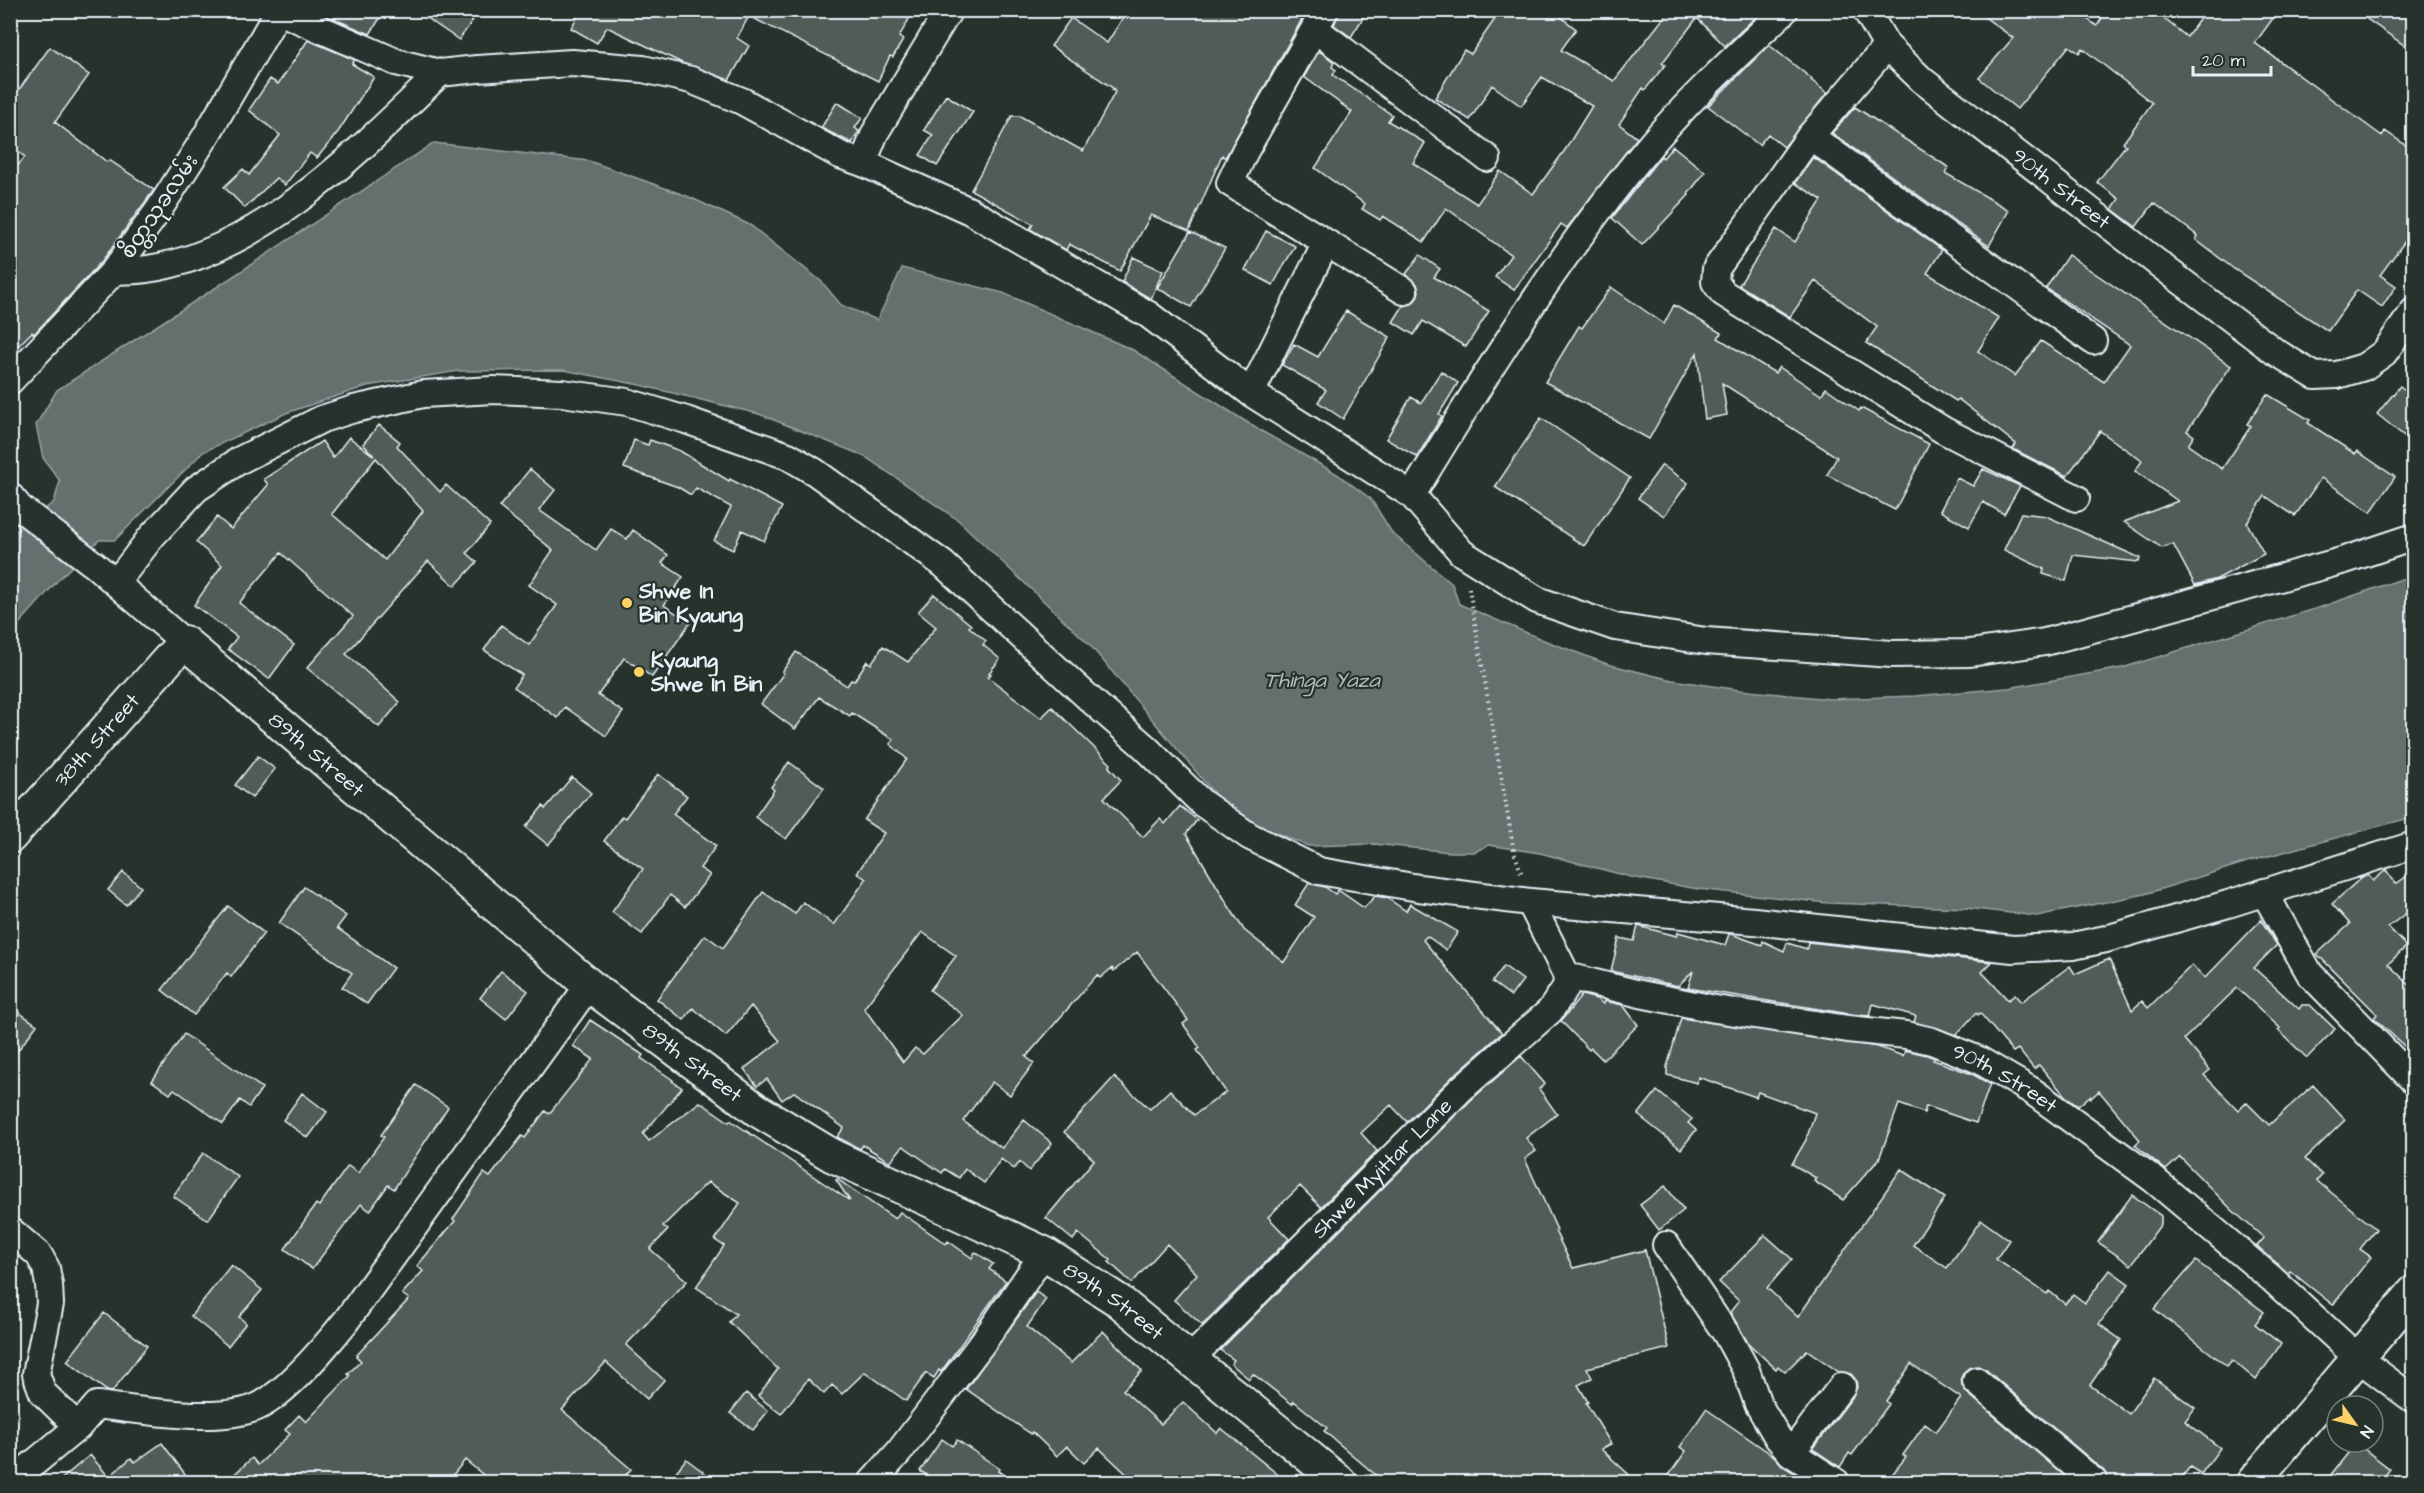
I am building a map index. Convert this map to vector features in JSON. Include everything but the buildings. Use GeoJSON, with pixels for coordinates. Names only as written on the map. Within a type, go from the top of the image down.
{"type":"FeatureCollection","features":[{"type":"Feature","properties":{"kind":"main road","name":"38th Street"},"geometry":{"type":"LineString","coordinates":[[10,837],[184,642]]}},
{"type":"Feature","properties":{"kind":"main road","name":"89th Street"},"geometry":{"type":"LineString","coordinates":[[184,642],[589,985],[757,1110],[795,1135],[884,1182],[1044,1253],[1119,1301],[1340,1482]]}},
{"type":"Feature","properties":{"kind":"main road"},"geometry":{"type":"LineString","coordinates":[[2253,1482],[2414,1292]]}},
{"type":"Feature","properties":{"kind":"street"},"geometry":{"type":"LineString","coordinates":[[863,164],[875,133],[949,10]]}},
{"type":"Feature","properties":{"kind":"street"},"geometry":{"type":"LineString","coordinates":[[1412,495],[1480,382],[1532,304],[1611,197],[1661,134],[1709,83],[1785,10]]}},
{"type":"Feature","properties":{"kind":"street","name":"90th Street"},"geometry":{"type":"LineString","coordinates":[[1866,10],[1887,46],[1931,87],[2111,228],[2274,351],[2315,376],[2337,375],[2364,367],[2384,353],[2414,311]]}},
{"type":"Feature","properties":{"kind":"street"},"geometry":{"type":"LineString","coordinates":[[279,11],[396,62],[440,73],[572,63],[644,69],[691,80],[742,101],[840,155],[970,211],[1149,315],[1251,393],[1412,495],[1462,553],[1537,600],[1615,627],[1706,641],[1892,654],[1970,653],[2045,642],[2345,560],[2414,537]]}},
{"type":"Feature","properties":{"kind":"street","name":"စိတ္တသုခလမ်း"},"geometry":{"type":"LineString","coordinates":[[10,381],[114,271],[158,211],[206,136],[279,11]]}},
{"type":"Feature","properties":{"kind":"street"},"geometry":{"type":"LineString","coordinates":[[1404,291],[1230,183],[1245,151],[1320,20],[1487,158]]}},
{"type":"Feature","properties":{"kind":"street"},"geometry":{"type":"LineString","coordinates":[[1887,46],[1810,136],[1716,269],[1715,282],[1723,293],[1943,430],[2076,498]]}},
{"type":"Feature","properties":{"kind":"street"},"geometry":{"type":"LineString","coordinates":[[114,271],[146,269],[181,261],[210,251],[249,231],[290,206],[333,173],[440,73]]}},
{"type":"Feature","properties":{"kind":"street"},"geometry":{"type":"LineString","coordinates":[[1810,136],[2093,341]]}},
{"type":"Feature","properties":{"kind":"street"},"geometry":{"type":"LineString","coordinates":[[1251,393],[1326,243]]}},
{"type":"Feature","properties":{"kind":"street"},"geometry":{"type":"LineString","coordinates":[[116,583],[152,536],[196,489],[240,460],[322,419],[354,409],[423,394],[493,390],[562,393],[627,402],[788,456],[943,564],[1145,747],[1202,802],[1249,836],[1319,871],[1530,902],[1754,921],[2013,949],[2073,946],[2106,939],[2414,845]]}},
{"type":"Feature","properties":{"kind":"street","name":"89th Street"},"geometry":{"type":"LineString","coordinates":[[15,502],[96,566],[184,642]]}},
{"type":"Feature","properties":{"kind":"street"},"geometry":{"type":"LineString","coordinates":[[2264,892],[2310,974],[2414,1081]]}},
{"type":"Feature","properties":{"kind":"street"},"geometry":{"type":"LineString","coordinates":[[1530,902],[1567,976]]}},
{"type":"Feature","properties":{"kind":"street","name":"90th Street"},"geometry":{"type":"LineString","coordinates":[[1567,976],[1715,1009],[1848,1029],[1906,1035],[1932,1041],[1979,1060],[2032,1091],[2153,1179],[2271,1278],[2358,1358],[2414,1400]]}},
{"type":"Feature","properties":{"kind":"street","name":"Shwe Myittar Lane"},"geometry":{"type":"LineString","coordinates":[[1189,1360],[1461,1089],[1550,1011],[1566,987],[1567,976]]}},
{"type":"Feature","properties":{"kind":"street"},"geometry":{"type":"LineString","coordinates":[[11,1482],[78,1427],[97,1405],[152,1413],[225,1413],[260,1405],[279,1391],[316,1357],[346,1322],[589,985]]}},
{"type":"Feature","properties":{"kind":"street"},"geometry":{"type":"LineString","coordinates":[[10,1230],[39,1255],[46,1268],[50,1304],[36,1374],[43,1393],[78,1427]]}},
{"type":"Feature","properties":{"kind":"street"},"geometry":{"type":"LineString","coordinates":[[1666,1245],[1726,1335],[1746,1370],[1758,1404],[1778,1438],[1791,1453],[1836,1482]]}},
{"type":"Feature","properties":{"kind":"street"},"geometry":{"type":"LineString","coordinates":[[872,1482],[899,1452],[993,1329],[1044,1253]]}},
{"type":"Feature","properties":{"kind":"street"},"geometry":{"type":"LineString","coordinates":[[1976,1381],[2094,1482]]}},
{"type":"Feature","properties":{"kind":"street"},"geometry":{"type":"LineString","coordinates":[[1791,1453],[1842,1386]]}},
{"type":"Feature","properties":{"kind":"path"},"geometry":{"type":"LineString","coordinates":[[1472,606],[1514,852]]}},
{"type":"Feature","properties":{"kind":"water","name":"Thinga Yaza"},"geometry":{"type":"Polygon","coordinates":[[[434,143],[589,161],[687,196],[750,225],[822,282],[841,305],[877,320],[902,268],[1003,293],[1133,350],[1256,428],[1337,474],[1371,499],[1392,533],[1452,584],[1459,604],[1607,664],[1672,680],[1739,690],[1830,699],[1915,696],[2008,688],[2122,668],[2321,607],[2413,575],[2413,817],[2247,862],[2145,894],[2037,916],[1966,908],[1828,903],[1698,889],[1631,877],[1540,853],[1489,845],[1474,852],[1451,852],[1374,844],[1308,846],[1257,825],[1218,798],[1089,644],[958,520],[864,456],[759,414],[640,385],[564,370],[458,371],[367,386],[286,413],[203,452],[115,540],[99,540],[59,579],[11,633],[11,535],[54,502],[60,481],[43,458],[36,425],[57,390],[434,143]]]}},
{"type":"Feature","properties":{"kind":"place","name":"Shwe In Bin Kyaung"},"geometry":{"type":"Point","coordinates":[627,603]}},
{"type":"Feature","properties":{"kind":"place","name":"Kyaung Shwe In Bin"},"geometry":{"type":"Point","coordinates":[639,672]}}]}
